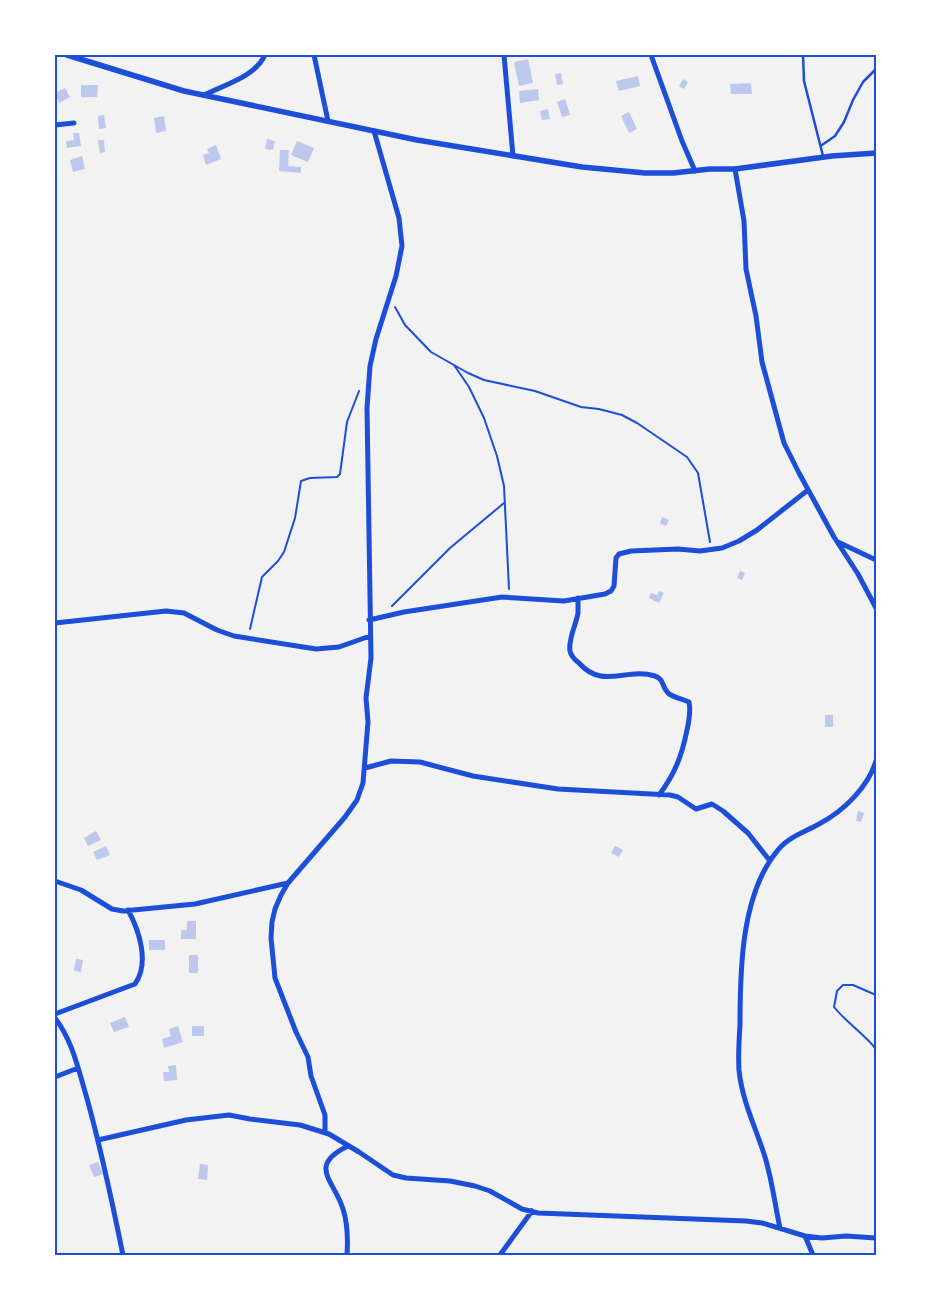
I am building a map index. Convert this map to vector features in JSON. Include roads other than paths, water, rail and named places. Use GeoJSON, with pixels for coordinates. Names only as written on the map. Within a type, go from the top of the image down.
{"type":"FeatureCollection","features":[{"type":"Feature","properties":{"kind":"street"},"geometry":{"type":"LineString","coordinates":[[67,55],[184,91],[417,140],[582,167],[645,173],[673,173],[735,169],[824,157],[876,153]]}},
{"type":"Feature","properties":{"kind":"street"},"geometry":{"type":"LineString","coordinates":[[204,95],[242,78],[257,67],[265,55]]}},
{"type":"Feature","properties":{"kind":"street"},"geometry":{"type":"LineString","coordinates":[[314,55],[328,122]]}},
{"type":"Feature","properties":{"kind":"street"},"geometry":{"type":"LineString","coordinates":[[504,55],[513,156]]}},
{"type":"Feature","properties":{"kind":"street"},"geometry":{"type":"LineString","coordinates":[[651,55],[695,171]]}},
{"type":"Feature","properties":{"kind":"street"},"geometry":{"type":"LineString","coordinates":[[55,125],[74,123]]}},
{"type":"Feature","properties":{"kind":"street"},"geometry":{"type":"LineString","coordinates":[[324,1132],[325,1115],[311,1076],[308,1057],[275,978],[272,922],[274,909],[288,883],[345,817],[357,800],[365,768],[368,722],[366,698],[371,658],[367,408],[370,366],[402,246],[400,218],[374,131]]}},
{"type":"Feature","properties":{"kind":"street"},"geometry":{"type":"LineString","coordinates":[[735,169],[744,221],[746,269],[756,316],[762,362],[784,443],[808,490],[876,608]]}},
{"type":"Feature","properties":{"kind":"street"},"geometry":{"type":"LineString","coordinates":[[369,620],[467,601],[510,597],[564,601],[605,594],[611,591],[614,586],[616,558],[623,552],[678,549],[700,551],[722,548],[740,541],[757,530],[808,490]]}},
{"type":"Feature","properties":{"kind":"street"},"geometry":{"type":"LineString","coordinates":[[838,542],[876,560]]}},
{"type":"Feature","properties":{"kind":"street"},"geometry":{"type":"LineString","coordinates":[[578,598],[578,612],[570,648],[571,655],[587,672],[594,676],[647,674],[657,676],[661,678],[666,690],[670,694],[689,702],[690,717],[683,752],[668,782],[659,794]]}},
{"type":"Feature","properties":{"kind":"street"},"geometry":{"type":"LineString","coordinates":[[55,623],[166,611],[184,613],[217,630],[249,638],[316,649],[339,647],[370,636]]}},
{"type":"Feature","properties":{"kind":"street"},"geometry":{"type":"LineString","coordinates":[[365,768],[391,761],[420,762],[473,776],[558,790],[659,794],[678,797],[696,809],[712,804],[718,806],[748,833],[770,861]]}},
{"type":"Feature","properties":{"kind":"street"},"geometry":{"type":"LineString","coordinates":[[780,1228],[766,1159],[747,1111],[739,1070],[740,971],[749,912],[763,874],[777,850],[787,841],[837,812],[865,784],[876,761]]}},
{"type":"Feature","properties":{"kind":"street"},"geometry":{"type":"LineString","coordinates":[[55,881],[81,890],[112,909],[128,910],[195,904],[288,883]]}},
{"type":"Feature","properties":{"kind":"street"},"geometry":{"type":"LineString","coordinates":[[55,1014],[135,984],[139,979],[142,957],[136,924],[128,910]]}},
{"type":"Feature","properties":{"kind":"street"},"geometry":{"type":"LineString","coordinates":[[55,1018],[65,1031],[78,1068],[98,1140],[123,1255]]}},
{"type":"Feature","properties":{"kind":"street"},"geometry":{"type":"LineString","coordinates":[[55,1077],[78,1068]]}},
{"type":"Feature","properties":{"kind":"street"},"geometry":{"type":"LineString","coordinates":[[98,1140],[186,1120],[229,1115],[300,1125],[324,1132],[392,1175],[412,1179],[450,1181],[475,1186],[522,1209],[532,1211],[557,1215],[619,1215],[654,1219],[746,1221],[780,1228],[805,1236],[822,1238],[846,1236],[876,1238]]}},
{"type":"Feature","properties":{"kind":"street"},"geometry":{"type":"LineString","coordinates":[[347,1255],[347,1223],[342,1206],[328,1180],[326,1171],[329,1159],[333,1154],[348,1146]]}},
{"type":"Feature","properties":{"kind":"street"},"geometry":{"type":"LineString","coordinates":[[500,1255],[532,1211]]}},
{"type":"Feature","properties":{"kind":"street"},"geometry":{"type":"LineString","coordinates":[[805,1236],[813,1255]]}},
{"type":"Feature","properties":{"kind":"lane"},"geometry":{"type":"LineString","coordinates":[[803,55],[804,81],[824,157]]}},
{"type":"Feature","properties":{"kind":"lane"},"geometry":{"type":"LineString","coordinates":[[821,146],[835,136],[844,122],[863,82],[876,68]]}}]}
